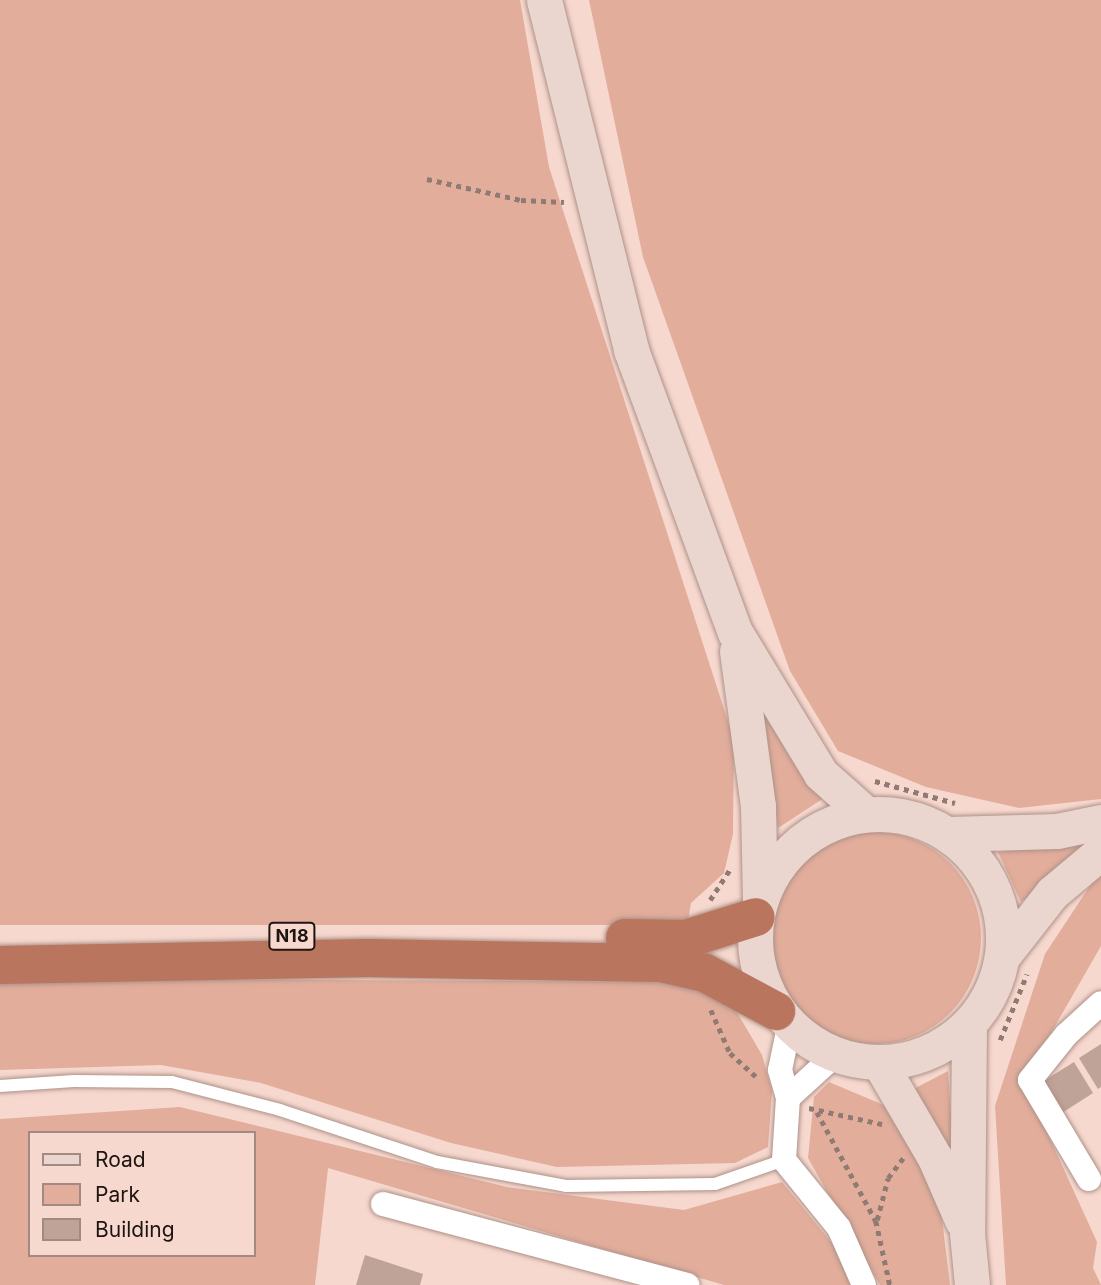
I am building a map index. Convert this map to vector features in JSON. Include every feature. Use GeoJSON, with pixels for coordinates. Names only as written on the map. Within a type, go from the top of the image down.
{"type":"FeatureCollection","features":[{"type":"Feature","properties":{"kind":"highway","name":"N18"},"geometry":{"type":"LineString","coordinates":[[0,940],[322,936],[686,939],[758,909]]}},
{"type":"Feature","properties":{"kind":"highway","name":"N18"},"geometry":{"type":"LineString","coordinates":[[0,965],[368,958],[661,963],[705,973],[782,1019]]}},
{"type":"Feature","properties":{"kind":"main road"},"geometry":{"type":"LineString","coordinates":[[544,0],[592,204],[631,350],[735,632],[821,774],[866,814]]}},
{"type":"Feature","properties":{"kind":"main road"},"geometry":{"type":"LineString","coordinates":[[735,632],[758,806],[759,968],[782,1019],[834,1056],[879,1062],[912,1058],[943,1045],[970,1024],[996,982],[1016,963],[1052,893],[1101,852]]}},
{"type":"Feature","properties":{"kind":"main road"},"geometry":{"type":"LineString","coordinates":[[758,909],[772,875],[796,845],[837,821],[866,814],[956,819],[1057,831],[1101,822]]}},
{"type":"Feature","properties":{"kind":"main road"},"geometry":{"type":"LineString","coordinates":[[956,819],[986,875],[1016,963]]}},
{"type":"Feature","properties":{"kind":"main road"},"geometry":{"type":"LineString","coordinates":[[970,1024],[967,1233],[972,1285]]}},
{"type":"Feature","properties":{"kind":"main road"},"geometry":{"type":"LineString","coordinates":[[879,1062],[935,1158],[967,1233]]}},
{"type":"Feature","properties":{"kind":"street"},"geometry":{"type":"LineString","coordinates":[[1089,1179],[1030,1080],[1066,1035],[1101,1003]]}},
{"type":"Feature","properties":{"kind":"street"},"geometry":{"type":"LineString","coordinates":[[782,1019],[780,1070],[788,1098],[784,1160],[839,1228],[864,1285]]}},
{"type":"Feature","properties":{"kind":"street"},"geometry":{"type":"LineString","coordinates":[[788,1098],[834,1056]]}},
{"type":"Feature","properties":{"kind":"street"},"geometry":{"type":"LineString","coordinates":[[383,1204],[687,1285]]}},
{"type":"Feature","properties":{"kind":"lane"},"geometry":{"type":"LineString","coordinates":[[0,1086],[74,1081],[172,1082],[280,1110],[437,1162],[566,1186],[715,1184],[784,1160]]}},
{"type":"Feature","properties":{"kind":"path"},"geometry":{"type":"LineString","coordinates":[[428,179],[521,200],[592,204]]}},
{"type":"Feature","properties":{"kind":"path"},"geometry":{"type":"LineString","coordinates":[[865,778],[956,819]]}},
{"type":"Feature","properties":{"kind":"path"},"geometry":{"type":"LineString","coordinates":[[997,1047],[1016,963]]}},
{"type":"Feature","properties":{"kind":"path"},"geometry":{"type":"LineString","coordinates":[[712,1013],[730,1053],[752,1072]]}},
{"type":"Feature","properties":{"kind":"path"},"geometry":{"type":"LineString","coordinates":[[886,1126],[864,1117],[817,1112],[876,1221],[890,1285]]}},
{"type":"Feature","properties":{"kind":"path"},"geometry":{"type":"LineString","coordinates":[[876,1221],[888,1178],[912,1148]]}},
{"type":"Feature","properties":{"kind":"green space"},"geometry":{"type":"Polygon","coordinates":[[[0,0],[520,0],[549,167],[734,740],[733,834],[724,873],[691,903],[688,921],[654,925],[0,925],[0,0]]]}},
{"type":"Feature","properties":{"kind":"green space"},"geometry":{"type":"Polygon","coordinates":[[[589,0],[1101,0],[1101,799],[1019,808],[926,787],[838,751],[790,671],[643,257],[589,0]]]}},
{"type":"Feature","properties":{"kind":"green space"},"geometry":{"type":"Polygon","coordinates":[[[756,694],[827,796],[778,828],[772,792],[756,694]]]}},
{"type":"Feature","properties":{"kind":"green space"},"geometry":{"type":"Polygon","coordinates":[[[875,832],[916,840],[950,863],[973,897],[981,938],[973,979],[950,1013],[916,1036],[875,1044],[834,1036],[800,1013],[777,979],[769,938],[777,897],[800,863],[834,840],[875,832]]]}},
{"type":"Feature","properties":{"kind":"green space"},"geometry":{"type":"Polygon","coordinates":[[[1101,838],[1021,902],[998,852],[1101,838]]]}},
{"type":"Feature","properties":{"kind":"green space"},"geometry":{"type":"Polygon","coordinates":[[[1101,869],[1101,946],[1051,1033],[1020,1073],[1097,1242],[1093,1268],[1101,1285],[1006,1285],[995,1106],[1045,954],[1101,869]]]}},
{"type":"Feature","properties":{"kind":"green space"},"geometry":{"type":"Polygon","coordinates":[[[0,978],[690,982],[731,1002],[762,1055],[772,1091],[768,1147],[735,1163],[557,1167],[451,1143],[261,1083],[161,1065],[0,1070],[0,978]]]}},
{"type":"Feature","properties":{"kind":"green space"},"geometry":{"type":"Polygon","coordinates":[[[948,1071],[954,1163],[908,1092],[948,1071]]]}},
{"type":"Feature","properties":{"kind":"green space"},"geometry":{"type":"Polygon","coordinates":[[[829,1082],[893,1109],[936,1169],[950,1285],[880,1285],[808,1158],[814,1097],[829,1082]]]}},
{"type":"Feature","properties":{"kind":"green space"},"geometry":{"type":"Polygon","coordinates":[[[180,1107],[507,1187],[684,1210],[782,1182],[840,1253],[850,1285],[724,1285],[328,1168],[315,1285],[0,1285],[0,1119],[180,1107]]]}},
{"type":"Feature","properties":{"kind":"building"},"geometry":{"type":"Polygon","coordinates":[[[1101,1044],[1101,1087],[1098,1089],[1079,1058],[1101,1044]]]}},
{"type":"Feature","properties":{"kind":"building"},"geometry":{"type":"Polygon","coordinates":[[[1074,1062],[1093,1093],[1062,1113],[1042,1082],[1074,1062]]]}},
{"type":"Feature","properties":{"kind":"building"},"geometry":{"type":"Polygon","coordinates":[[[365,1255],[423,1274],[420,1285],[356,1285],[365,1255]]]}}]}
